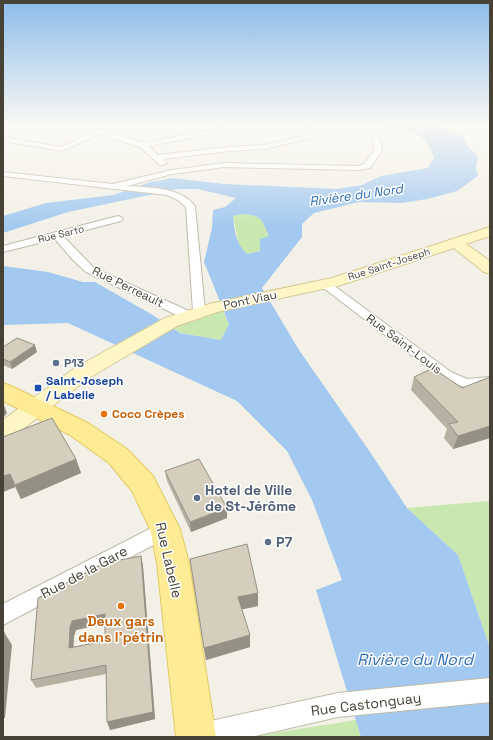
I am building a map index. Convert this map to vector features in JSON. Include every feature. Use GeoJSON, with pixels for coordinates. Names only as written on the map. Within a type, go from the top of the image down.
{"type":"FeatureCollection","features":[{"type":"Feature","properties":{"kind":"main road","name":"Rue Labelle"},"geometry":{"type":"LineString","coordinates":[[3,391],[79,429],[118,456],[143,484],[164,529],[177,588],[196,737]]}},
{"type":"Feature","properties":{"kind":"street"},"geometry":{"type":"LineString","coordinates":[[159,159],[172,172]]}},
{"type":"Feature","properties":{"kind":"street"},"geometry":{"type":"LineString","coordinates":[[110,187],[172,172],[224,165],[358,168],[367,166],[372,159]]}},
{"type":"Feature","properties":{"kind":"street"},"geometry":{"type":"LineString","coordinates":[[3,174],[169,193],[181,198],[190,206],[192,314]]}},
{"type":"Feature","properties":{"kind":"street","name":"Rue Sarto"},"geometry":{"type":"LineString","coordinates":[[3,249],[118,219]]}},
{"type":"Feature","properties":{"kind":"street","name":"Rue Saint-Joseph"},"geometry":{"type":"LineString","coordinates":[[287,292],[325,284],[361,274],[490,230]]}},
{"type":"Feature","properties":{"kind":"street","name":"Rue Perreault"},"geometry":{"type":"LineString","coordinates":[[57,235],[77,258],[90,270],[192,314]]}},
{"type":"Feature","properties":{"kind":"street"},"geometry":{"type":"LineString","coordinates":[[455,242],[490,269]]}},
{"type":"Feature","properties":{"kind":"street","name":"Rue Saint-Louis"},"geometry":{"type":"LineString","coordinates":[[325,284],[446,375],[462,384],[476,385],[490,382]]}},
{"type":"Feature","properties":{"kind":"street","name":"Pont Viau"},"geometry":{"type":"LineString","coordinates":[[35,408],[82,373],[110,356],[192,314],[287,292]]}},
{"type":"Feature","properties":{"kind":"street"},"geometry":{"type":"LineString","coordinates":[[3,432],[35,408]]}},
{"type":"Feature","properties":{"kind":"street","name":"Rue de la Gare"},"geometry":{"type":"LineString","coordinates":[[3,615],[164,529]]}},
{"type":"Feature","properties":{"kind":"street","name":"Rue Castonguay"},"geometry":{"type":"LineString","coordinates":[[196,737],[338,705],[490,690]]}},
{"type":"Feature","properties":{"kind":"green space"},"geometry":{"type":"Polygon","coordinates":[[[241,214],[253,215],[263,222],[270,236],[260,251],[247,254],[239,246],[233,216],[241,214]]]}},
{"type":"Feature","properties":{"kind":"green space"},"geometry":{"type":"Polygon","coordinates":[[[222,308],[229,324],[221,340],[181,333],[169,327],[222,308]]]}},
{"type":"Feature","properties":{"kind":"green space"},"geometry":{"type":"Polygon","coordinates":[[[490,501],[490,648],[458,555],[407,508],[490,501]]]}},
{"type":"Feature","properties":{"kind":"green space"},"geometry":{"type":"Polygon","coordinates":[[[356,720],[361,737],[248,737],[356,720]]]}},
{"type":"Feature","properties":{"kind":"water","name":"Rivière du Nord"},"geometry":{"type":"Polygon","coordinates":[[[433,159],[478,159],[476,168],[478,176],[457,191],[427,199],[402,203],[359,202],[314,213],[302,224],[302,237],[262,288],[299,350],[407,508],[458,555],[490,648],[490,737],[361,737],[316,590],[342,580],[312,500],[287,451],[237,401],[68,323],[3,325],[3,266],[48,272],[83,282],[95,282],[151,314],[180,333],[221,340],[229,324],[204,262],[212,228],[213,210],[225,207],[236,198],[198,189],[178,189],[68,212],[3,233],[3,216],[46,203],[113,195],[151,182],[173,178],[224,184],[337,189],[362,185],[381,176],[428,168],[433,159]],[[241,214],[233,216],[238,241],[247,254],[260,251],[260,239],[269,236],[260,219],[253,215],[241,214]]]}},
{"type":"Feature","properties":{"kind":"building"},"geometry":{"type":"Polygon","coordinates":[[[17,338],[35,345],[10,362],[3,359],[3,347],[17,338]]]}},
{"type":"Feature","properties":{"kind":"building"},"geometry":{"type":"Polygon","coordinates":[[[433,368],[462,388],[490,377],[490,426],[458,436],[449,424],[458,422],[414,377],[433,368]]]}},
{"type":"Feature","properties":{"kind":"building"},"geometry":{"type":"Polygon","coordinates":[[[52,418],[76,459],[15,485],[10,474],[3,476],[3,437],[52,418]]]}},
{"type":"Feature","properties":{"kind":"building"},"geometry":{"type":"Polygon","coordinates":[[[199,459],[227,508],[190,522],[165,471],[199,459]]]}},
{"type":"Feature","properties":{"kind":"building"},"geometry":{"type":"Polygon","coordinates":[[[247,544],[258,593],[238,597],[250,635],[204,648],[190,559],[247,544]]]}},
{"type":"Feature","properties":{"kind":"building"},"geometry":{"type":"Polygon","coordinates":[[[141,556],[153,712],[107,722],[106,665],[31,680],[38,598],[104,563],[141,556]],[[105,614],[72,621],[70,627],[69,648],[105,641],[105,614]]]}},
{"type":"Feature","properties":{"kind":"place","name":"P13"},"geometry":{"type":"Point","coordinates":[56,363]}},
{"type":"Feature","properties":{"kind":"place","name":"Saint-Joseph / Labelle"},"geometry":{"type":"Point","coordinates":[38,388]}},
{"type":"Feature","properties":{"kind":"place","name":"Coco Crèpes"},"geometry":{"type":"Point","coordinates":[104,414]}},
{"type":"Feature","properties":{"kind":"place","name":"Hotel de Ville de St-Jérôme"},"geometry":{"type":"Point","coordinates":[197,498]}},
{"type":"Feature","properties":{"kind":"place","name":"P7"},"geometry":{"type":"Point","coordinates":[268,542]}},
{"type":"Feature","properties":{"kind":"place","name":"Deux gars dans l'pétrin"},"geometry":{"type":"Point","coordinates":[121,606]}}]}
